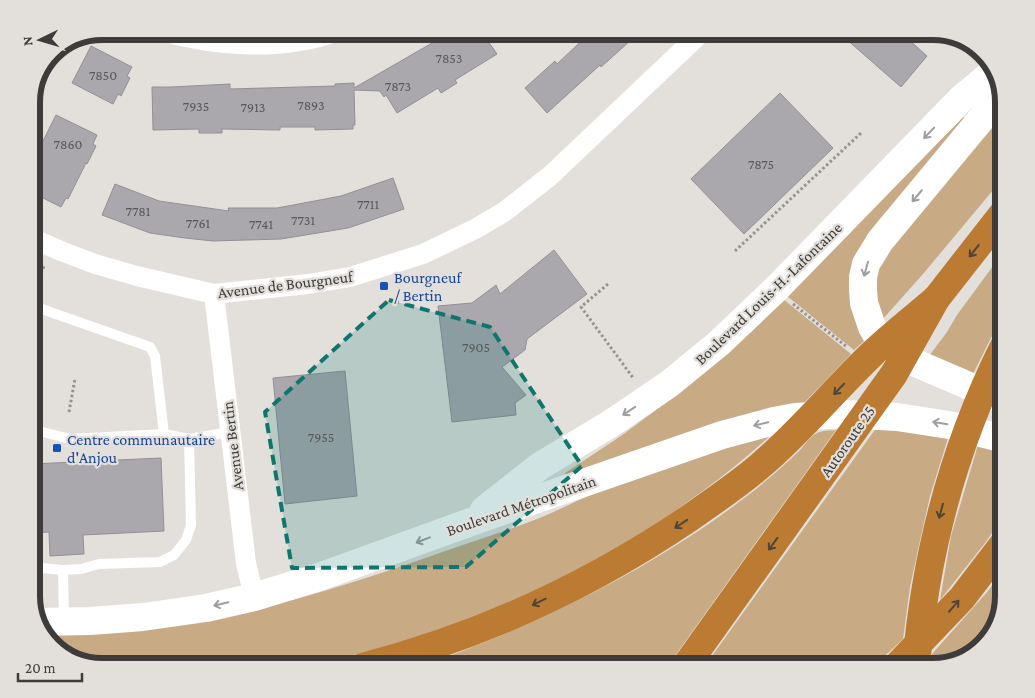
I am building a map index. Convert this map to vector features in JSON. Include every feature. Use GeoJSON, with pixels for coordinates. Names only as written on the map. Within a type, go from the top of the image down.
{"type":"FeatureCollection","features":[{"type":"Feature","properties":{"kind":"highway","name":"Autoroute 25"},"geometry":{"type":"LineString","coordinates":[[692,658],[894,374],[927,310],[995,223]]}},
{"type":"Feature","properties":{"kind":"highway"},"geometry":{"type":"LineString","coordinates":[[393,658],[441,644],[528,608],[627,557],[671,530],[721,496],[762,464],[809,420],[873,353],[927,310]]}},
{"type":"Feature","properties":{"kind":"highway"},"geometry":{"type":"LineString","coordinates":[[917,658],[920,622],[932,554],[946,495],[955,464],[976,408],[995,365]]}},
{"type":"Feature","properties":{"kind":"highway"},"geometry":{"type":"LineString","coordinates":[[905,658],[962,598],[995,555]]}},
{"type":"Feature","properties":{"kind":"main road","name":"Boulevard Louis-H.-Lafontaine"},"geometry":{"type":"LineString","coordinates":[[468,523],[540,466],[610,424],[662,389],[718,344],[777,288],[962,98],[990,75]]}},
{"type":"Feature","properties":{"kind":"main road"},"geometry":{"type":"LineString","coordinates":[[995,97],[982,118],[880,241],[866,264],[863,290],[865,309],[872,327],[879,340],[887,347],[911,362],[995,397]]}},
{"type":"Feature","properties":{"kind":"main road","name":"Boulevard Métropolitain"},"geometry":{"type":"LineString","coordinates":[[51,622],[115,620],[174,614],[254,597],[319,577],[722,435],[765,423],[844,414],[904,418],[949,425],[995,437]]}},
{"type":"Feature","properties":{"kind":"street"},"geometry":{"type":"LineString","coordinates":[[206,40],[246,44],[274,44],[306,40]]}},
{"type":"Feature","properties":{"kind":"street","name":"Avenue de Bourgneuf"},"geometry":{"type":"LineString","coordinates":[[40,242],[95,264],[214,294],[308,284],[350,277],[422,254],[475,229],[504,212],[550,176],[694,40]]}},
{"type":"Feature","properties":{"kind":"street","name":"Avenue Bertin"},"geometry":{"type":"LineString","coordinates":[[214,294],[246,563],[254,597]]}},
{"type":"Feature","properties":{"kind":"lane"},"geometry":{"type":"LineString","coordinates":[[40,308],[150,348],[155,356],[164,434]]}},
{"type":"Feature","properties":{"kind":"lane"},"geometry":{"type":"LineString","coordinates":[[40,431],[70,439],[164,434],[188,439],[230,432]]}},
{"type":"Feature","properties":{"kind":"lane"},"geometry":{"type":"LineString","coordinates":[[40,568],[63,570],[81,569],[99,564],[160,562],[174,555],[186,540],[191,525],[188,439]]}},
{"type":"Feature","properties":{"kind":"lane"},"geometry":{"type":"LineString","coordinates":[[51,622],[63,570]]}},
{"type":"Feature","properties":{"kind":"path"},"geometry":{"type":"LineString","coordinates":[[735,251],[860,133]]}},
{"type":"Feature","properties":{"kind":"path"},"geometry":{"type":"LineString","coordinates":[[40,276],[44,266]]}},
{"type":"Feature","properties":{"kind":"path"},"geometry":{"type":"LineString","coordinates":[[608,284],[581,307],[634,380]]}},
{"type":"Feature","properties":{"kind":"path"},"geometry":{"type":"LineString","coordinates":[[69,412],[75,379]]}},
{"type":"Feature","properties":{"kind":"highlighted area"},"geometry":{"type":"Polygon","coordinates":[[[389,300],[490,327],[582,466],[466,567],[292,568],[265,412],[389,300]]]}},
{"type":"Feature","properties":{"kind":"shaded area"},"geometry":{"type":"Polygon","coordinates":[[[963,117],[967,121],[879,220],[862,244],[854,261],[857,323],[864,341],[854,350],[787,296],[963,117]]]}},
{"type":"Feature","properties":{"kind":"shaded area"},"geometry":{"type":"Polygon","coordinates":[[[995,119],[995,188],[882,320],[877,307],[875,279],[883,256],[995,119]]]}},
{"type":"Feature","properties":{"kind":"shaded area"},"geometry":{"type":"Polygon","coordinates":[[[995,263],[995,330],[973,374],[929,356],[995,263]]]}},
{"type":"Feature","properties":{"kind":"shaded area"},"geometry":{"type":"Polygon","coordinates":[[[783,299],[851,354],[802,405],[566,476],[565,473],[621,436],[679,393],[783,299]]]}},
{"type":"Feature","properties":{"kind":"shaded area"},"geometry":{"type":"Polygon","coordinates":[[[877,427],[948,438],[930,496],[921,536],[910,587],[903,639],[883,658],[710,658],[877,427]]]}},
{"type":"Feature","properties":{"kind":"shaded area"},"geometry":{"type":"Polygon","coordinates":[[[836,430],[673,658],[442,658],[547,615],[631,572],[710,523],[747,496],[799,452],[814,435],[821,431],[836,430]]]}},
{"type":"Feature","properties":{"kind":"shaded area"},"geometry":{"type":"Polygon","coordinates":[[[771,435],[729,471],[683,505],[635,537],[585,566],[533,592],[480,615],[373,650],[342,658],[102,658],[86,656],[67,648],[53,635],[96,634],[148,629],[199,621],[300,598],[399,567],[512,528],[549,514],[590,495],[702,455],[771,435]]]}},
{"type":"Feature","properties":{"kind":"shaded area"},"geometry":{"type":"Polygon","coordinates":[[[978,445],[995,450],[995,529],[940,600],[951,536],[978,445]]]}},
{"type":"Feature","properties":{"kind":"shaded area"},"geometry":{"type":"Polygon","coordinates":[[[995,581],[993,612],[989,624],[980,637],[961,652],[949,656],[932,658],[932,654],[995,581]]]}},
{"type":"Feature","properties":{"kind":"building"},"geometry":{"type":"Polygon","coordinates":[[[437,40],[487,40],[497,54],[455,80],[457,83],[441,93],[438,88],[397,113],[386,95],[384,97],[380,91],[354,90],[355,125],[353,125],[353,129],[315,130],[315,127],[280,127],[280,130],[222,129],[222,133],[199,133],[199,129],[153,130],[152,87],[230,84],[230,89],[335,86],[335,84],[354,83],[354,88],[437,40]]]}},
{"type":"Feature","properties":{"kind":"building"},"geometry":{"type":"Polygon","coordinates":[[[582,40],[631,40],[547,113],[525,88],[555,61],[557,64],[582,40]]]}},
{"type":"Feature","properties":{"kind":"building"},"geometry":{"type":"Polygon","coordinates":[[[847,40],[909,40],[927,56],[901,87],[847,40]]]}},
{"type":"Feature","properties":{"kind":"building"},"geometry":{"type":"Polygon","coordinates":[[[91,46],[132,67],[127,76],[130,78],[121,96],[118,94],[113,104],[72,83],[91,46]]]}},
{"type":"Feature","properties":{"kind":"building"},"geometry":{"type":"Polygon","coordinates":[[[780,93],[833,148],[744,234],[691,179],[780,93]]]}},
{"type":"Feature","properties":{"kind":"building"},"geometry":{"type":"Polygon","coordinates":[[[56,115],[97,135],[93,144],[96,146],[87,164],[68,199],[66,198],[61,207],[40,196],[40,147],[56,115]]]}},
{"type":"Feature","properties":{"kind":"building"},"geometry":{"type":"Polygon","coordinates":[[[393,178],[404,209],[348,228],[281,239],[213,241],[185,238],[150,233],[102,215],[115,184],[159,201],[229,211],[228,208],[277,208],[341,196],[393,178]]]}},
{"type":"Feature","properties":{"kind":"building"},"geometry":{"type":"Polygon","coordinates":[[[554,250],[587,294],[527,339],[525,350],[502,367],[526,395],[515,403],[516,415],[452,422],[438,306],[472,303],[496,285],[500,294],[554,250]]]}},
{"type":"Feature","properties":{"kind":"building"},"geometry":{"type":"Polygon","coordinates":[[[345,371],[357,496],[285,504],[273,378],[345,371]]]}},
{"type":"Feature","properties":{"kind":"building"},"geometry":{"type":"Polygon","coordinates":[[[161,458],[164,531],[83,535],[84,554],[50,556],[49,532],[40,532],[40,464],[161,458]]]}},
{"type":"Feature","properties":{"kind":"place","name":"Bourgneuf / Bertin"},"geometry":{"type":"Point","coordinates":[384,286]}},
{"type":"Feature","properties":{"kind":"place","name":"Centre communautaire d'Anjou"},"geometry":{"type":"Point","coordinates":[57,448]}}]}
